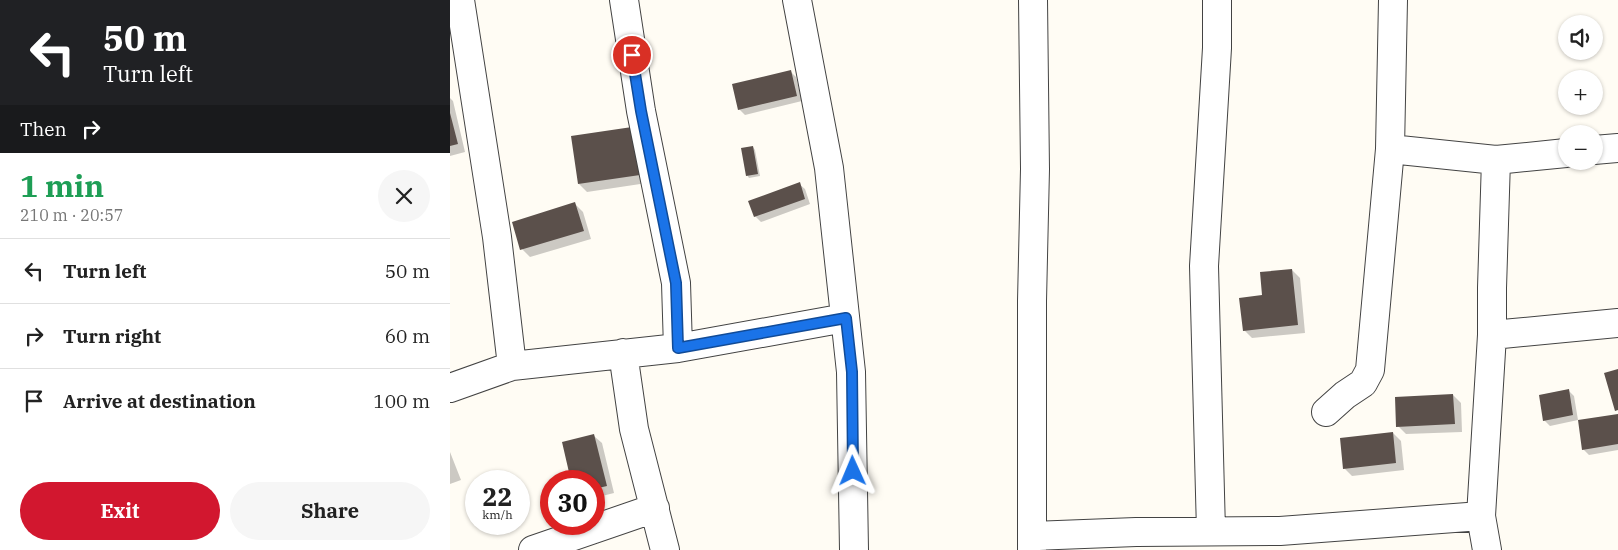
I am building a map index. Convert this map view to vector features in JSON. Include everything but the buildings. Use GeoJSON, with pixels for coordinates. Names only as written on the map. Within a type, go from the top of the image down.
{"type":"FeatureCollection","features":[{"type":"Feature","properties":{"kind":"street"},"geometry":{"type":"LineString","coordinates":[[460,0],[496,227],[512,366]]}},
{"type":"Feature","properties":{"kind":"street"},"geometry":{"type":"LineString","coordinates":[[624,0],[641,111],[676,283],[678,348]]}},
{"type":"Feature","properties":{"kind":"street"},"geometry":{"type":"LineString","coordinates":[[797,0],[829,168],[852,372],[854,550]]}},
{"type":"Feature","properties":{"kind":"street"},"geometry":{"type":"LineString","coordinates":[[1033,0],[1035,169],[1032,301],[1032,543],[1211,531],[1280,531],[1481,516]]}},
{"type":"Feature","properties":{"kind":"street"},"geometry":{"type":"LineString","coordinates":[[1211,531],[1204,266],[1217,48],[1217,0]]}},
{"type":"Feature","properties":{"kind":"street"},"geometry":{"type":"LineString","coordinates":[[1326,412],[1345,395],[1363,383],[1370,370],[1390,149],[1393,0]]}},
{"type":"Feature","properties":{"kind":"street"},"geometry":{"type":"LineString","coordinates":[[1603,149],[1618,148]]}},
{"type":"Feature","properties":{"kind":"street"},"geometry":{"type":"LineString","coordinates":[[1390,149],[1496,160],[1558,154]]}},
{"type":"Feature","properties":{"kind":"street"},"geometry":{"type":"LineString","coordinates":[[1487,550],[1481,516],[1492,335],[1496,160]]}},
{"type":"Feature","properties":{"kind":"street"},"geometry":{"type":"LineString","coordinates":[[450,388],[512,366],[678,348],[846,318]]}},
{"type":"Feature","properties":{"kind":"street"},"geometry":{"type":"LineString","coordinates":[[1492,335],[1618,323]]}},
{"type":"Feature","properties":{"kind":"street"},"geometry":{"type":"LineString","coordinates":[[623,353],[634,429],[665,550]]}},
{"type":"Feature","properties":{"kind":"street"},"geometry":{"type":"LineString","coordinates":[[533,550],[655,508]]}},
{"type":"Feature","properties":{"kind":"route"},"geometry":{"type":"LineString","coordinates":[[632,55],[641,111],[668,236],[676,283],[678,348],[846,318],[852,372],[853,471]]}}]}
